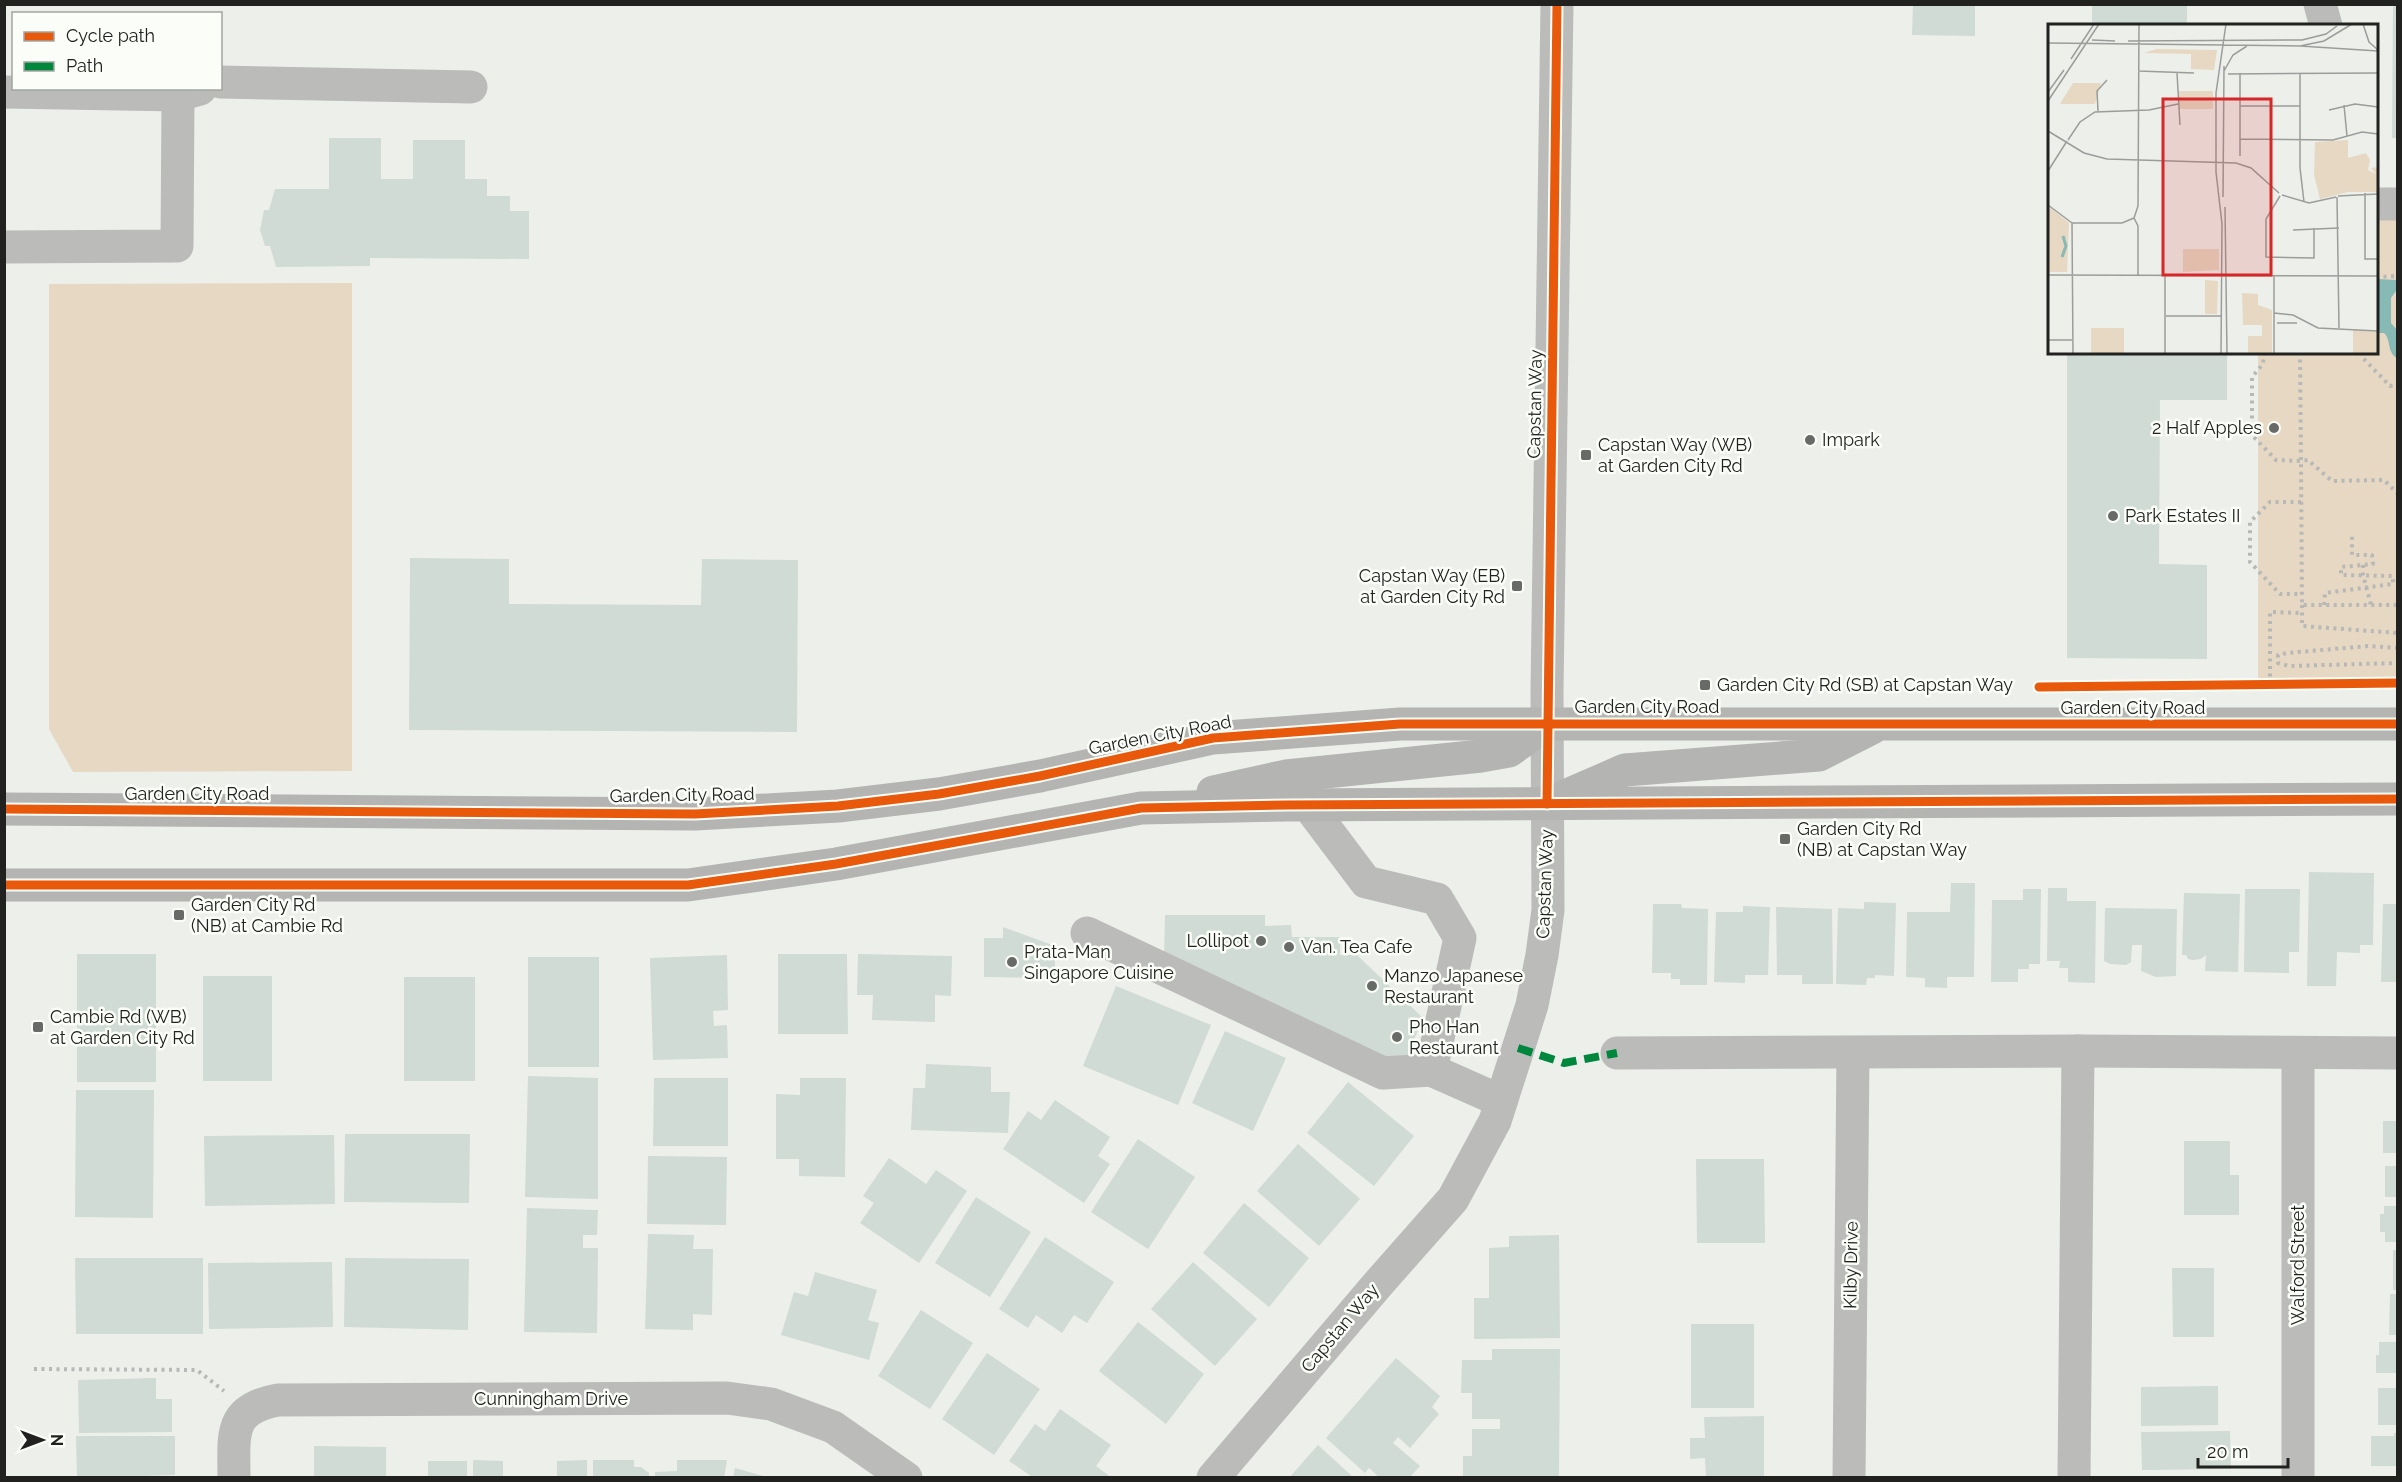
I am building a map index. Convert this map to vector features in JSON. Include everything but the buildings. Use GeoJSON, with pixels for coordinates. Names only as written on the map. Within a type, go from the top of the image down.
{"type":"FeatureCollection","features":[{"type":"Feature","properties":{"kind":"main road","name":"Garden City Road"},"geometry":{"type":"LineString","coordinates":[[4,809],[695,814],[838,806],[939,794],[1040,776],[1213,738],[1400,724],[1876,726],[2397,724]]}},
{"type":"Feature","properties":{"kind":"main road"},"geometry":{"type":"LineString","coordinates":[[4,885],[687,885],[836,864],[1141,808],[1286,776],[1481,756],[1509,751],[1547,724]]}},
{"type":"Feature","properties":{"kind":"main road"},"geometry":{"type":"LineString","coordinates":[[1547,804],[1592,782],[1625,770],[1819,755],[1876,726]]}},
{"type":"Feature","properties":{"kind":"main road"},"geometry":{"type":"LineString","coordinates":[[1141,808],[1308,805],[2397,799]]}},
{"type":"Feature","properties":{"kind":"street","name":"Capstan Way"},"geometry":{"type":"LineString","coordinates":[[1213,1478],[1378,1284],[1454,1199],[1496,1121],[1532,1005],[1548,910],[1547,724],[1557,4]]}},
{"type":"Feature","properties":{"kind":"street"},"geometry":{"type":"LineString","coordinates":[[2320,4],[2325,24]]}},
{"type":"Feature","properties":{"kind":"street"},"geometry":{"type":"LineString","coordinates":[[222,82],[471,87]]}},
{"type":"Feature","properties":{"kind":"street"},"geometry":{"type":"LineString","coordinates":[[4,92],[189,92],[177,246],[4,247]]}},
{"type":"Feature","properties":{"kind":"street"},"geometry":{"type":"LineString","coordinates":[[2378,204],[2397,204]]}},
{"type":"Feature","properties":{"kind":"street"},"geometry":{"type":"LineString","coordinates":[[1308,805],[1366,882],[1437,898],[1460,938],[1431,1070]]}},
{"type":"Feature","properties":{"kind":"street"},"geometry":{"type":"LineString","coordinates":[[1087,933],[1383,1073],[1431,1070],[1502,1101]]}},
{"type":"Feature","properties":{"kind":"street"},"geometry":{"type":"LineString","coordinates":[[2074,1478],[2078,1051]]}},
{"type":"Feature","properties":{"kind":"street"},"geometry":{"type":"LineString","coordinates":[[1617,1053],[2078,1051],[2397,1053]]}},
{"type":"Feature","properties":{"kind":"street","name":"Kilby Drive"},"geometry":{"type":"LineString","coordinates":[[1849,1478],[1853,1053]]}},
{"type":"Feature","properties":{"kind":"street","name":"Walford Street"},"geometry":{"type":"LineString","coordinates":[[2298,1053],[2298,1478]]}},
{"type":"Feature","properties":{"kind":"street","name":"Cunningham Drive"},"geometry":{"type":"LineString","coordinates":[[249,1410],[259,1404],[278,1400],[728,1398],[771,1404],[833,1427],[906,1478]]}},
{"type":"Feature","properties":{"kind":"street"},"geometry":{"type":"LineString","coordinates":[[234,1478],[234,1437],[243,1414],[249,1410]]}},
{"type":"Feature","properties":{"kind":"path"},"geometry":{"type":"LineString","coordinates":[[2378,277],[2397,276]]}},
{"type":"Feature","properties":{"kind":"path"},"geometry":{"type":"LineString","coordinates":[[2397,298],[2397,321]]}},
{"type":"Feature","properties":{"kind":"path"},"geometry":{"type":"LineString","coordinates":[[2264,354],[2264,364],[2252,377],[2252,435],[2276,460],[2308,460],[2332,481],[2384,480],[2397,494]]}},
{"type":"Feature","properties":{"kind":"path"},"geometry":{"type":"LineString","coordinates":[[2300,354],[2302,626],[2397,633]]}},
{"type":"Feature","properties":{"kind":"path"},"geometry":{"type":"LineString","coordinates":[[2362,354],[2362,357],[2390,386],[2397,384]]}},
{"type":"Feature","properties":{"kind":"path"},"geometry":{"type":"LineString","coordinates":[[2301,502],[2270,502],[2250,522],[2250,562],[2280,594],[2302,594]]}},
{"type":"Feature","properties":{"kind":"path"},"geometry":{"type":"LineString","coordinates":[[2324,605],[2325,593],[2393,584],[2393,576],[2341,575],[2341,567],[2373,564],[2372,555],[2352,555],[2352,533]]}},
{"type":"Feature","properties":{"kind":"path"},"geometry":{"type":"LineString","coordinates":[[2355,566],[2360,555]]}},
{"type":"Feature","properties":{"kind":"path"},"geometry":{"type":"LineString","coordinates":[[2363,565],[2365,587],[2371,605]]}},
{"type":"Feature","properties":{"kind":"path"},"geometry":{"type":"LineString","coordinates":[[2302,605],[2397,605]]}},
{"type":"Feature","properties":{"kind":"path"},"geometry":{"type":"LineString","coordinates":[[2270,684],[2270,612],[2302,613]]}},
{"type":"Feature","properties":{"kind":"path"},"geometry":{"type":"LineString","coordinates":[[2270,655],[2368,646],[2397,648]]}},
{"type":"Feature","properties":{"kind":"path"},"geometry":{"type":"LineString","coordinates":[[2278,655],[2278,663],[2289,666],[2397,663]]}},
{"type":"Feature","properties":{"kind":"path"},"geometry":{"type":"LineString","coordinates":[[2258,684],[2282,684]]}},
{"type":"Feature","properties":{"kind":"path"},"geometry":{"type":"LineString","coordinates":[[34,1369],[197,1370],[249,1410]]}},
{"type":"Feature","properties":{"kind":"shaded area"},"geometry":{"type":"Polygon","coordinates":[[[2378,220],[2397,220],[2397,685],[2258,687],[2258,354],[2378,354],[2378,220]]]}},
{"type":"Feature","properties":{"kind":"shaded area"},"geometry":{"type":"Polygon","coordinates":[[[352,283],[352,771],[73,772],[49,729],[49,284],[352,283]]]}},
{"type":"Feature","properties":{"kind":"water"},"geometry":{"type":"Polygon","coordinates":[[[2378,279],[2396,280],[2396,291],[2391,298],[2391,323],[2397,330],[2397,358],[2392,353],[2384,333],[2378,333],[2378,279]]]}},
{"type":"Feature","properties":{"kind":"marked path"},"geometry":{"type":"LineString","coordinates":[[1518,1048],[1564,1063],[1617,1053]]}},
{"type":"Feature","properties":{"kind":"cycle path"},"geometry":{"type":"LineString","coordinates":[[1547,804],[1557,4]]}},
{"type":"Feature","properties":{"kind":"cycle path"},"geometry":{"type":"LineString","coordinates":[[2039,687],[2398,683]]}},
{"type":"Feature","properties":{"kind":"cycle path"},"geometry":{"type":"LineString","coordinates":[[4,809],[695,814],[838,806],[939,794],[1040,776],[1213,738],[1400,724],[2398,724]]}},
{"type":"Feature","properties":{"kind":"cycle path"},"geometry":{"type":"LineString","coordinates":[[4,885],[688,885],[836,864],[1141,808],[1286,805],[2398,799]]}},
{"type":"Feature","properties":{"kind":"place","name":"2 Half Apples"},"geometry":{"type":"Point","coordinates":[2274,428]}},
{"type":"Feature","properties":{"kind":"place","name":"Impark"},"geometry":{"type":"Point","coordinates":[1810,440]}},
{"type":"Feature","properties":{"kind":"place","name":"Capstan Way (WB) at Garden City Rd"},"geometry":{"type":"Point","coordinates":[1586,455]}},
{"type":"Feature","properties":{"kind":"place","name":"Park Estates II"},"geometry":{"type":"Point","coordinates":[2113,516]}},
{"type":"Feature","properties":{"kind":"place","name":"Capstan Way (EB) at Garden City Rd"},"geometry":{"type":"Point","coordinates":[1517,586]}},
{"type":"Feature","properties":{"kind":"place","name":"Garden City Rd (SB) at Capstan Way"},"geometry":{"type":"Point","coordinates":[1705,685]}},
{"type":"Feature","properties":{"kind":"place","name":"Garden City Rd (NB) at Capstan Way"},"geometry":{"type":"Point","coordinates":[1785,839]}},
{"type":"Feature","properties":{"kind":"place","name":"Garden City Rd (NB) at Cambie Rd"},"geometry":{"type":"Point","coordinates":[179,915]}},
{"type":"Feature","properties":{"kind":"place","name":"Lollipot"},"geometry":{"type":"Point","coordinates":[1261,941]}},
{"type":"Feature","properties":{"kind":"place","name":"Van. Tea Cafe"},"geometry":{"type":"Point","coordinates":[1289,947]}},
{"type":"Feature","properties":{"kind":"place","name":"Prata-Man Singapore Cuisine"},"geometry":{"type":"Point","coordinates":[1012,962]}},
{"type":"Feature","properties":{"kind":"place","name":"Manzo Japanese Restaurant"},"geometry":{"type":"Point","coordinates":[1372,986]}},
{"type":"Feature","properties":{"kind":"place","name":"Cambie Rd (WB) at Garden City Rd"},"geometry":{"type":"Point","coordinates":[38,1027]}},
{"type":"Feature","properties":{"kind":"place","name":"Pho Han Restaurant"},"geometry":{"type":"Point","coordinates":[1397,1037]}}]}
